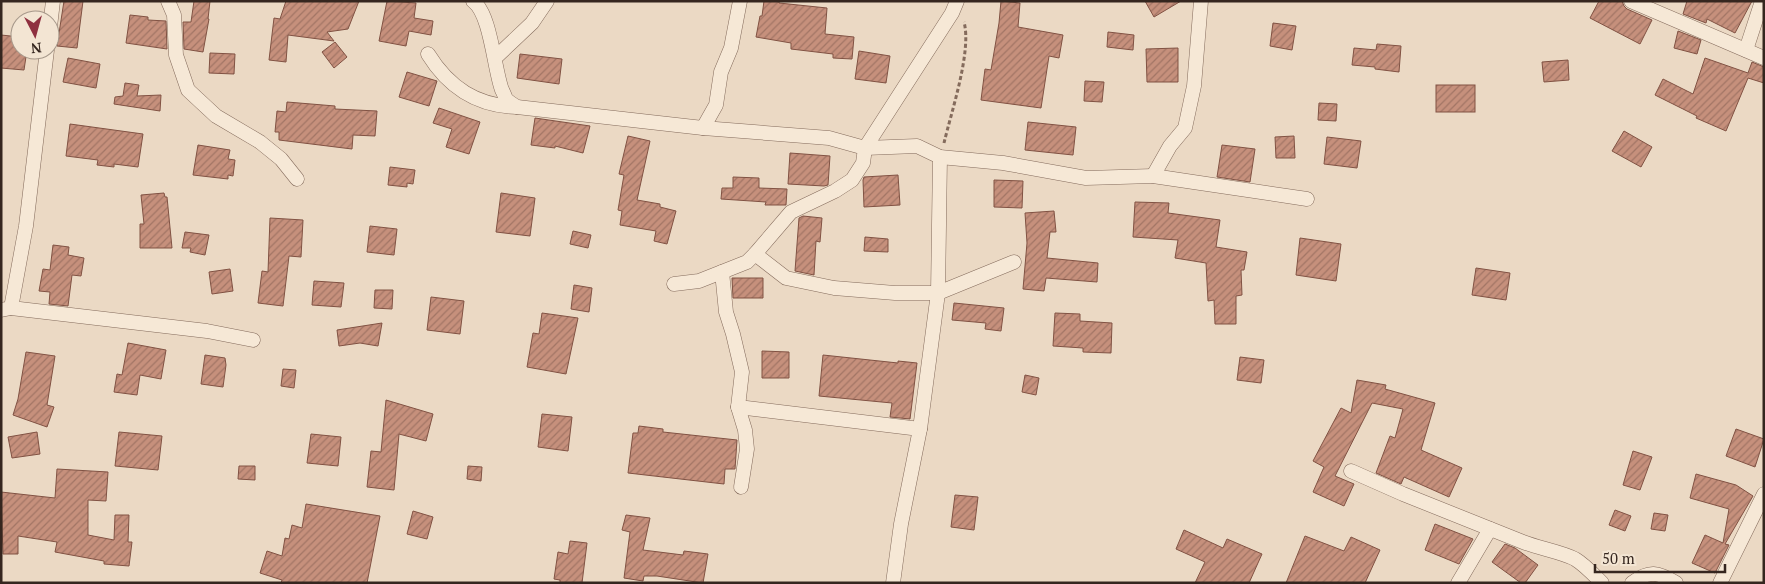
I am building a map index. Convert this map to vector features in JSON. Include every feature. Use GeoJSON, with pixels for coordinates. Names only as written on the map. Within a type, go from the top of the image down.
{"type":"FeatureCollection","features":[{"type":"Feature","properties":{"kind":"street"},"geometry":{"type":"LineString","coordinates":[[168,1],[174,15],[176,55],[188,90],[216,116],[260,142],[281,159],[297,179]]}},
{"type":"Feature","properties":{"kind":"street"},"geometry":{"type":"LineString","coordinates":[[472,1],[484,17],[499,82],[506,100],[517,107]]}},
{"type":"Feature","properties":{"kind":"street"},"geometry":{"type":"LineString","coordinates":[[494,58],[532,23],[547,1]]}},
{"type":"Feature","properties":{"kind":"street"},"geometry":{"type":"LineString","coordinates":[[703,128],[716,105],[721,72],[731,48],[740,1]]}},
{"type":"Feature","properties":{"kind":"street"},"geometry":{"type":"LineString","coordinates":[[1153,176],[1170,146],[1185,128],[1194,86],[1201,1]]}},
{"type":"Feature","properties":{"kind":"street"},"geometry":{"type":"LineString","coordinates":[[1631,1],[1764,58]]}},
{"type":"Feature","properties":{"kind":"street"},"geometry":{"type":"LineString","coordinates":[[1746,50],[1762,1]]}},
{"type":"Feature","properties":{"kind":"street"},"geometry":{"type":"LineString","coordinates":[[674,284],[699,282],[747,262],[791,212],[836,191],[852,180],[863,162],[865,148],[955,7]]}},
{"type":"Feature","properties":{"kind":"street"},"geometry":{"type":"LineString","coordinates":[[428,54],[437,69],[460,90],[479,101],[500,106],[703,128],[829,138],[865,148],[917,146],[940,157],[1003,163],[1086,178],[1153,176],[1307,199]]}},
{"type":"Feature","properties":{"kind":"street"},"geometry":{"type":"LineString","coordinates":[[46,60],[26,226],[6,309],[207,331],[253,340]]}},
{"type":"Feature","properties":{"kind":"street"},"geometry":{"type":"LineString","coordinates":[[893,583],[900,524],[920,429],[938,293],[940,157]]}},
{"type":"Feature","properties":{"kind":"street"},"geometry":{"type":"LineString","coordinates":[[755,254],[786,278],[834,288],[895,293],[938,293],[1014,262]]}},
{"type":"Feature","properties":{"kind":"street"},"geometry":{"type":"LineString","coordinates":[[722,272],[726,312],[742,372],[738,407],[745,430],[747,449],[741,487]]}},
{"type":"Feature","properties":{"kind":"street"},"geometry":{"type":"LineString","coordinates":[[738,407],[920,429]]}},
{"type":"Feature","properties":{"kind":"street"},"geometry":{"type":"LineString","coordinates":[[1351,471],[1403,494],[1541,549],[1578,560],[1602,583]]}},
{"type":"Feature","properties":{"kind":"street"},"geometry":{"type":"LineString","coordinates":[[1720,583],[1764,494]]}},
{"type":"Feature","properties":{"kind":"street"},"geometry":{"type":"LineString","coordinates":[[1458,583],[1490,529]]}},
{"type":"Feature","properties":{"kind":"street"},"geometry":{"type":"LineString","coordinates":[[1632,583],[1644,574],[1663,575],[1676,583]]}},
{"type":"Feature","properties":{"kind":"path"},"geometry":{"type":"LineString","coordinates":[[940,157],[955,101],[966,32],[963,19],[955,7]]}},
{"type":"Feature","properties":{"kind":"building"},"geometry":{"type":"Polygon","coordinates":[[[64,1],[83,1],[77,48],[60,46],[60,27],[64,1]]]}},
{"type":"Feature","properties":{"kind":"building"},"geometry":{"type":"Polygon","coordinates":[[[194,1],[210,1],[203,52],[184,49],[183,22],[191,22],[194,1]]]}},
{"type":"Feature","properties":{"kind":"building"},"geometry":{"type":"Polygon","coordinates":[[[286,1],[359,1],[348,29],[327,32],[334,41],[288,35],[286,62],[269,60],[274,18],[280,19],[286,1]]]}},
{"type":"Feature","properties":{"kind":"building"},"geometry":{"type":"Polygon","coordinates":[[[387,1],[416,3],[414,18],[433,21],[431,35],[409,31],[406,46],[379,41],[387,1]]]}},
{"type":"Feature","properties":{"kind":"building"},"geometry":{"type":"Polygon","coordinates":[[[764,1],[779,1],[779,3],[827,8],[825,34],[854,37],[852,59],[833,58],[833,54],[791,49],[791,43],[756,37],[764,1]]]}},
{"type":"Feature","properties":{"kind":"building"},"geometry":{"type":"Polygon","coordinates":[[[1001,1],[1020,3],[1018,27],[1063,35],[1059,58],[1049,56],[1041,108],[981,100],[985,69],[991,70],[1001,1]]]}},
{"type":"Feature","properties":{"kind":"building"},"geometry":{"type":"Polygon","coordinates":[[[1145,1],[1181,1],[1154,17],[1145,1]]]}},
{"type":"Feature","properties":{"kind":"building"},"geometry":{"type":"Polygon","coordinates":[[[1599,1],[1622,1],[1627,9],[1652,20],[1640,44],[1590,18],[1599,1]]]}},
{"type":"Feature","properties":{"kind":"building"},"geometry":{"type":"Polygon","coordinates":[[[1687,1],[1752,1],[1735,33],[1707,19],[1706,23],[1683,14],[1687,1]]]}},
{"type":"Feature","properties":{"kind":"building"},"geometry":{"type":"Polygon","coordinates":[[[130,15],[148,17],[148,20],[166,21],[167,49],[126,43],[130,15]]]}},
{"type":"Feature","properties":{"kind":"building"},"geometry":{"type":"Polygon","coordinates":[[[1273,23],[1296,26],[1292,50],[1270,46],[1273,23]]]}},
{"type":"Feature","properties":{"kind":"building"},"geometry":{"type":"Polygon","coordinates":[[[1678,31],[1701,40],[1697,54],[1674,48],[1678,31]]]}},
{"type":"Feature","properties":{"kind":"building"},"geometry":{"type":"Polygon","coordinates":[[[1108,32],[1134,35],[1133,50],[1107,47],[1108,32]]]}},
{"type":"Feature","properties":{"kind":"building"},"geometry":{"type":"Polygon","coordinates":[[[1,35],[10,36],[10,60],[26,60],[24,70],[1,68],[1,35]]]}},
{"type":"Feature","properties":{"kind":"building"},"geometry":{"type":"Polygon","coordinates":[[[335,42],[347,57],[334,68],[322,52],[335,42]]]}},
{"type":"Feature","properties":{"kind":"building"},"geometry":{"type":"Polygon","coordinates":[[[1377,44],[1401,46],[1399,72],[1352,65],[1354,48],[1376,50],[1377,44]]]}},
{"type":"Feature","properties":{"kind":"building"},"geometry":{"type":"Polygon","coordinates":[[[1178,48],[1178,82],[1147,82],[1146,49],[1178,48]]]}},
{"type":"Feature","properties":{"kind":"building"},"geometry":{"type":"Polygon","coordinates":[[[859,51],[890,56],[886,83],[855,79],[859,51]]]}},
{"type":"Feature","properties":{"kind":"building"},"geometry":{"type":"Polygon","coordinates":[[[210,53],[235,54],[234,74],[209,73],[210,53]]]}},
{"type":"Feature","properties":{"kind":"building"},"geometry":{"type":"Polygon","coordinates":[[[520,54],[562,59],[559,84],[517,78],[520,54]]]}},
{"type":"Feature","properties":{"kind":"building"},"geometry":{"type":"Polygon","coordinates":[[[68,58],[100,64],[96,88],[63,82],[68,58]]]}},
{"type":"Feature","properties":{"kind":"building"},"geometry":{"type":"Polygon","coordinates":[[[1705,58],[1748,73],[1752,62],[1764,67],[1764,83],[1748,78],[1726,131],[1696,118],[1697,116],[1655,95],[1663,79],[1693,94],[1705,58]]]}},
{"type":"Feature","properties":{"kind":"building"},"geometry":{"type":"Polygon","coordinates":[[[1568,60],[1569,80],[1544,82],[1542,62],[1568,60]]]}},
{"type":"Feature","properties":{"kind":"building"},"geometry":{"type":"Polygon","coordinates":[[[407,72],[437,81],[429,106],[399,97],[407,72]]]}},
{"type":"Feature","properties":{"kind":"building"},"geometry":{"type":"Polygon","coordinates":[[[1085,81],[1104,82],[1102,102],[1084,101],[1085,81]]]}},
{"type":"Feature","properties":{"kind":"building"},"geometry":{"type":"Polygon","coordinates":[[[125,83],[139,85],[137,96],[161,95],[160,111],[114,104],[115,97],[123,96],[125,83]]]}},
{"type":"Feature","properties":{"kind":"building"},"geometry":{"type":"Polygon","coordinates":[[[1436,85],[1475,85],[1475,112],[1436,112],[1436,85]]]}},
{"type":"Feature","properties":{"kind":"building"},"geometry":{"type":"Polygon","coordinates":[[[287,102],[335,106],[335,109],[377,111],[375,136],[353,135],[352,149],[279,140],[279,132],[275,132],[277,111],[286,112],[287,102]]]}},
{"type":"Feature","properties":{"kind":"building"},"geometry":{"type":"Polygon","coordinates":[[[1319,103],[1337,104],[1336,121],[1318,120],[1319,103]]]}},
{"type":"Feature","properties":{"kind":"building"},"geometry":{"type":"Polygon","coordinates":[[[439,108],[480,122],[469,154],[446,147],[452,129],[433,123],[439,108]]]}},
{"type":"Feature","properties":{"kind":"building"},"geometry":{"type":"Polygon","coordinates":[[[535,118],[590,126],[583,153],[555,146],[555,148],[531,145],[535,118]]]}},
{"type":"Feature","properties":{"kind":"building"},"geometry":{"type":"Polygon","coordinates":[[[1028,122],[1076,127],[1073,155],[1025,150],[1028,122]]]}},
{"type":"Feature","properties":{"kind":"building"},"geometry":{"type":"Polygon","coordinates":[[[70,124],[143,134],[138,167],[114,164],[114,167],[97,165],[98,160],[66,156],[70,124]]]}},
{"type":"Feature","properties":{"kind":"building"},"geometry":{"type":"Polygon","coordinates":[[[1624,131],[1652,147],[1641,167],[1612,151],[1624,131]]]}},
{"type":"Feature","properties":{"kind":"building"},"geometry":{"type":"Polygon","coordinates":[[[628,136],[650,141],[637,200],[660,204],[660,207],[676,211],[667,244],[654,241],[656,231],[620,225],[622,211],[618,210],[624,175],[619,174],[628,136]]]}},
{"type":"Feature","properties":{"kind":"building"},"geometry":{"type":"Polygon","coordinates":[[[1294,136],[1295,158],[1276,158],[1275,137],[1294,136]]]}},
{"type":"Feature","properties":{"kind":"building"},"geometry":{"type":"Polygon","coordinates":[[[1327,137],[1361,141],[1357,168],[1324,164],[1327,137]]]}},
{"type":"Feature","properties":{"kind":"building"},"geometry":{"type":"Polygon","coordinates":[[[198,145],[230,150],[228,159],[235,160],[233,176],[228,175],[228,179],[193,175],[198,145]]]}},
{"type":"Feature","properties":{"kind":"building"},"geometry":{"type":"Polygon","coordinates":[[[1222,145],[1255,149],[1250,182],[1217,177],[1222,145]]]}},
{"type":"Feature","properties":{"kind":"building"},"geometry":{"type":"Polygon","coordinates":[[[790,153],[830,156],[828,185],[788,184],[790,153]]]}},
{"type":"Feature","properties":{"kind":"building"},"geometry":{"type":"Polygon","coordinates":[[[390,167],[415,170],[413,184],[407,183],[407,187],[388,185],[390,167]]]}},
{"type":"Feature","properties":{"kind":"building"},"geometry":{"type":"Polygon","coordinates":[[[898,175],[900,205],[864,207],[864,177],[898,175]]]}},
{"type":"Feature","properties":{"kind":"building"},"geometry":{"type":"Polygon","coordinates":[[[733,177],[759,178],[759,188],[787,189],[786,205],[765,205],[766,202],[721,199],[722,188],[733,188],[733,177]]]}},
{"type":"Feature","properties":{"kind":"building"},"geometry":{"type":"Polygon","coordinates":[[[994,180],[1023,181],[1022,208],[994,207],[994,180]]]}},
{"type":"Feature","properties":{"kind":"building"},"geometry":{"type":"Polygon","coordinates":[[[164,193],[165,197],[167,197],[172,248],[140,248],[140,224],[144,224],[141,195],[164,193]]]}},
{"type":"Feature","properties":{"kind":"building"},"geometry":{"type":"Polygon","coordinates":[[[501,193],[535,198],[530,236],[496,232],[501,193]]]}},
{"type":"Feature","properties":{"kind":"building"},"geometry":{"type":"Polygon","coordinates":[[[1135,202],[1169,203],[1168,213],[1220,220],[1216,247],[1247,252],[1244,270],[1241,270],[1242,295],[1236,296],[1236,324],[1215,324],[1214,300],[1208,301],[1206,263],[1175,258],[1178,240],[1133,237],[1135,202]]]}},
{"type":"Feature","properties":{"kind":"building"},"geometry":{"type":"Polygon","coordinates":[[[1054,211],[1056,232],[1050,232],[1047,258],[1098,263],[1097,282],[1046,278],[1044,291],[1023,289],[1027,243],[1025,213],[1054,211]]]}},
{"type":"Feature","properties":{"kind":"building"},"geometry":{"type":"Polygon","coordinates":[[[803,216],[822,218],[820,242],[816,241],[814,275],[795,271],[799,218],[803,216]]]}},
{"type":"Feature","properties":{"kind":"building"},"geometry":{"type":"Polygon","coordinates":[[[270,218],[303,220],[301,257],[289,256],[283,306],[258,303],[262,271],[268,272],[270,218]]]}},
{"type":"Feature","properties":{"kind":"building"},"geometry":{"type":"Polygon","coordinates":[[[370,226],[397,229],[394,255],[367,252],[370,226]]]}},
{"type":"Feature","properties":{"kind":"building"},"geometry":{"type":"Polygon","coordinates":[[[573,231],[591,235],[588,248],[570,244],[573,231]]]}},
{"type":"Feature","properties":{"kind":"building"},"geometry":{"type":"Polygon","coordinates":[[[185,232],[209,235],[205,255],[190,252],[191,248],[182,248],[185,232]]]}},
{"type":"Feature","properties":{"kind":"building"},"geometry":{"type":"Polygon","coordinates":[[[865,237],[888,239],[888,252],[864,251],[865,237]]]}},
{"type":"Feature","properties":{"kind":"building"},"geometry":{"type":"Polygon","coordinates":[[[1300,238],[1341,244],[1336,281],[1296,275],[1300,238]]]}},
{"type":"Feature","properties":{"kind":"building"},"geometry":{"type":"Polygon","coordinates":[[[53,245],[69,247],[68,255],[84,258],[81,276],[72,275],[68,306],[49,304],[50,292],[39,291],[43,269],[50,270],[53,245]]]}},
{"type":"Feature","properties":{"kind":"building"},"geometry":{"type":"Polygon","coordinates":[[[1476,268],[1510,273],[1506,300],[1472,295],[1476,268]]]}},
{"type":"Feature","properties":{"kind":"building"},"geometry":{"type":"Polygon","coordinates":[[[230,269],[233,291],[212,294],[209,272],[230,269]]]}},
{"type":"Feature","properties":{"kind":"building"},"geometry":{"type":"Polygon","coordinates":[[[732,278],[763,278],[763,298],[733,298],[732,278]]]}},
{"type":"Feature","properties":{"kind":"building"},"geometry":{"type":"Polygon","coordinates":[[[314,281],[344,283],[341,307],[312,305],[314,281]]]}},
{"type":"Feature","properties":{"kind":"building"},"geometry":{"type":"Polygon","coordinates":[[[574,285],[592,288],[589,312],[571,309],[574,285]]]}},
{"type":"Feature","properties":{"kind":"building"},"geometry":{"type":"Polygon","coordinates":[[[375,290],[393,290],[392,309],[374,308],[375,290]]]}},
{"type":"Feature","properties":{"kind":"building"},"geometry":{"type":"Polygon","coordinates":[[[431,297],[464,301],[460,334],[427,330],[431,297]]]}},
{"type":"Feature","properties":{"kind":"building"},"geometry":{"type":"Polygon","coordinates":[[[954,303],[1004,308],[1001,331],[985,329],[986,323],[952,320],[954,303]]]}},
{"type":"Feature","properties":{"kind":"building"},"geometry":{"type":"Polygon","coordinates":[[[542,313],[578,318],[566,374],[527,367],[533,333],[539,334],[542,313]]]}},
{"type":"Feature","properties":{"kind":"building"},"geometry":{"type":"Polygon","coordinates":[[[1055,313],[1080,314],[1080,321],[1112,323],[1111,353],[1083,352],[1083,348],[1053,346],[1055,313]]]}},
{"type":"Feature","properties":{"kind":"building"},"geometry":{"type":"Polygon","coordinates":[[[382,323],[378,346],[360,343],[339,346],[337,330],[382,323]]]}},
{"type":"Feature","properties":{"kind":"building"},"geometry":{"type":"Polygon","coordinates":[[[128,343],[166,350],[161,379],[140,375],[137,395],[114,392],[117,374],[122,375],[128,343]]]}},
{"type":"Feature","properties":{"kind":"building"},"geometry":{"type":"Polygon","coordinates":[[[762,351],[789,352],[789,378],[762,378],[762,351]]]}},
{"type":"Feature","properties":{"kind":"building"},"geometry":{"type":"Polygon","coordinates":[[[26,352],[55,356],[47,405],[54,407],[47,427],[13,415],[18,399],[26,352]]]}},
{"type":"Feature","properties":{"kind":"building"},"geometry":{"type":"Polygon","coordinates":[[[205,355],[225,358],[223,387],[201,384],[205,355]]]}},
{"type":"Feature","properties":{"kind":"building"},"geometry":{"type":"Polygon","coordinates":[[[823,355],[898,363],[898,361],[917,363],[910,419],[890,417],[892,403],[819,396],[823,355]]]}},
{"type":"Feature","properties":{"kind":"building"},"geometry":{"type":"Polygon","coordinates":[[[1240,357],[1264,360],[1261,383],[1237,380],[1240,357]]]}},
{"type":"Feature","properties":{"kind":"building"},"geometry":{"type":"Polygon","coordinates":[[[283,369],[296,370],[294,388],[281,386],[283,369]]]}},
{"type":"Feature","properties":{"kind":"building"},"geometry":{"type":"Polygon","coordinates":[[[1025,375],[1039,378],[1036,395],[1022,392],[1025,375]]]}},
{"type":"Feature","properties":{"kind":"building"},"geometry":{"type":"Polygon","coordinates":[[[1357,380],[1386,385],[1385,389],[1435,403],[1421,450],[1462,468],[1449,497],[1404,477],[1401,484],[1376,473],[1390,436],[1395,438],[1403,409],[1372,403],[1335,476],[1354,484],[1344,506],[1313,492],[1324,467],[1313,461],[1341,408],[1351,413],[1357,380]]]}},
{"type":"Feature","properties":{"kind":"building"},"geometry":{"type":"Polygon","coordinates":[[[386,400],[433,414],[426,441],[399,434],[394,490],[367,487],[371,451],[381,452],[386,400]]]}},
{"type":"Feature","properties":{"kind":"building"},"geometry":{"type":"Polygon","coordinates":[[[542,414],[572,417],[568,451],[538,447],[542,414]]]}},
{"type":"Feature","properties":{"kind":"building"},"geometry":{"type":"Polygon","coordinates":[[[639,426],[663,429],[663,432],[737,440],[735,469],[725,469],[724,484],[628,473],[633,433],[638,433],[639,426]]]}},
{"type":"Feature","properties":{"kind":"building"},"geometry":{"type":"Polygon","coordinates":[[[1736,429],[1764,439],[1755,467],[1726,456],[1736,429]]]}},
{"type":"Feature","properties":{"kind":"building"},"geometry":{"type":"Polygon","coordinates":[[[37,432],[40,454],[12,458],[8,437],[37,432]]]}},
{"type":"Feature","properties":{"kind":"building"},"geometry":{"type":"Polygon","coordinates":[[[119,432],[162,436],[158,470],[115,466],[119,432]]]}},
{"type":"Feature","properties":{"kind":"building"},"geometry":{"type":"Polygon","coordinates":[[[311,434],[341,437],[338,466],[307,463],[311,434]]]}},
{"type":"Feature","properties":{"kind":"building"},"geometry":{"type":"Polygon","coordinates":[[[1633,451],[1652,457],[1640,490],[1623,485],[1633,451]]]}},
{"type":"Feature","properties":{"kind":"building"},"geometry":{"type":"Polygon","coordinates":[[[239,466],[255,466],[255,480],[238,479],[239,466]]]}},
{"type":"Feature","properties":{"kind":"building"},"geometry":{"type":"Polygon","coordinates":[[[468,466],[482,467],[481,481],[467,479],[468,466]]]}},
{"type":"Feature","properties":{"kind":"building"},"geometry":{"type":"Polygon","coordinates":[[[57,469],[108,472],[106,501],[88,500],[88,535],[114,540],[115,515],[129,515],[128,542],[132,542],[129,566],[104,564],[104,561],[55,552],[57,542],[18,536],[18,554],[3,554],[1,492],[55,498],[57,469]]]}},
{"type":"Feature","properties":{"kind":"building"},"geometry":{"type":"Polygon","coordinates":[[[1696,474],[1736,485],[1753,496],[1725,544],[1729,545],[1715,573],[1692,563],[1705,535],[1723,543],[1729,509],[1690,498],[1696,474]]]}},
{"type":"Feature","properties":{"kind":"building"},"geometry":{"type":"Polygon","coordinates":[[[955,495],[978,497],[974,530],[951,527],[955,495]]]}},
{"type":"Feature","properties":{"kind":"building"},"geometry":{"type":"Polygon","coordinates":[[[306,504],[380,516],[367,583],[281,583],[282,580],[260,573],[267,551],[282,556],[285,538],[289,539],[292,525],[302,528],[306,504]]]}},
{"type":"Feature","properties":{"kind":"building"},"geometry":{"type":"Polygon","coordinates":[[[1615,510],[1631,516],[1625,531],[1609,525],[1615,510]]]}},
{"type":"Feature","properties":{"kind":"building"},"geometry":{"type":"Polygon","coordinates":[[[413,511],[433,517],[427,539],[407,534],[413,511]]]}},
{"type":"Feature","properties":{"kind":"building"},"geometry":{"type":"Polygon","coordinates":[[[1654,513],[1668,515],[1665,531],[1651,529],[1654,513]]]}},
{"type":"Feature","properties":{"kind":"building"},"geometry":{"type":"Polygon","coordinates":[[[626,515],[650,518],[643,550],[683,555],[684,551],[708,554],[703,583],[657,576],[644,576],[643,581],[624,578],[630,532],[622,530],[626,515]]]}},
{"type":"Feature","properties":{"kind":"building"},"geometry":{"type":"Polygon","coordinates":[[[1435,524],[1473,539],[1459,564],[1425,550],[1435,524]]]}},
{"type":"Feature","properties":{"kind":"building"},"geometry":{"type":"Polygon","coordinates":[[[1184,530],[1223,548],[1227,539],[1262,554],[1249,583],[1195,583],[1205,562],[1176,549],[1184,530]]]}},
{"type":"Feature","properties":{"kind":"building"},"geometry":{"type":"Polygon","coordinates":[[[1305,536],[1344,551],[1351,537],[1380,550],[1365,583],[1286,583],[1305,536]]]}},
{"type":"Feature","properties":{"kind":"building"},"geometry":{"type":"Polygon","coordinates":[[[570,541],[587,543],[582,583],[560,583],[560,580],[554,579],[558,552],[568,554],[570,541]]]}},
{"type":"Feature","properties":{"kind":"building"},"geometry":{"type":"Polygon","coordinates":[[[1505,544],[1515,548],[1538,565],[1525,583],[1521,583],[1492,562],[1505,544]]]}}]}
